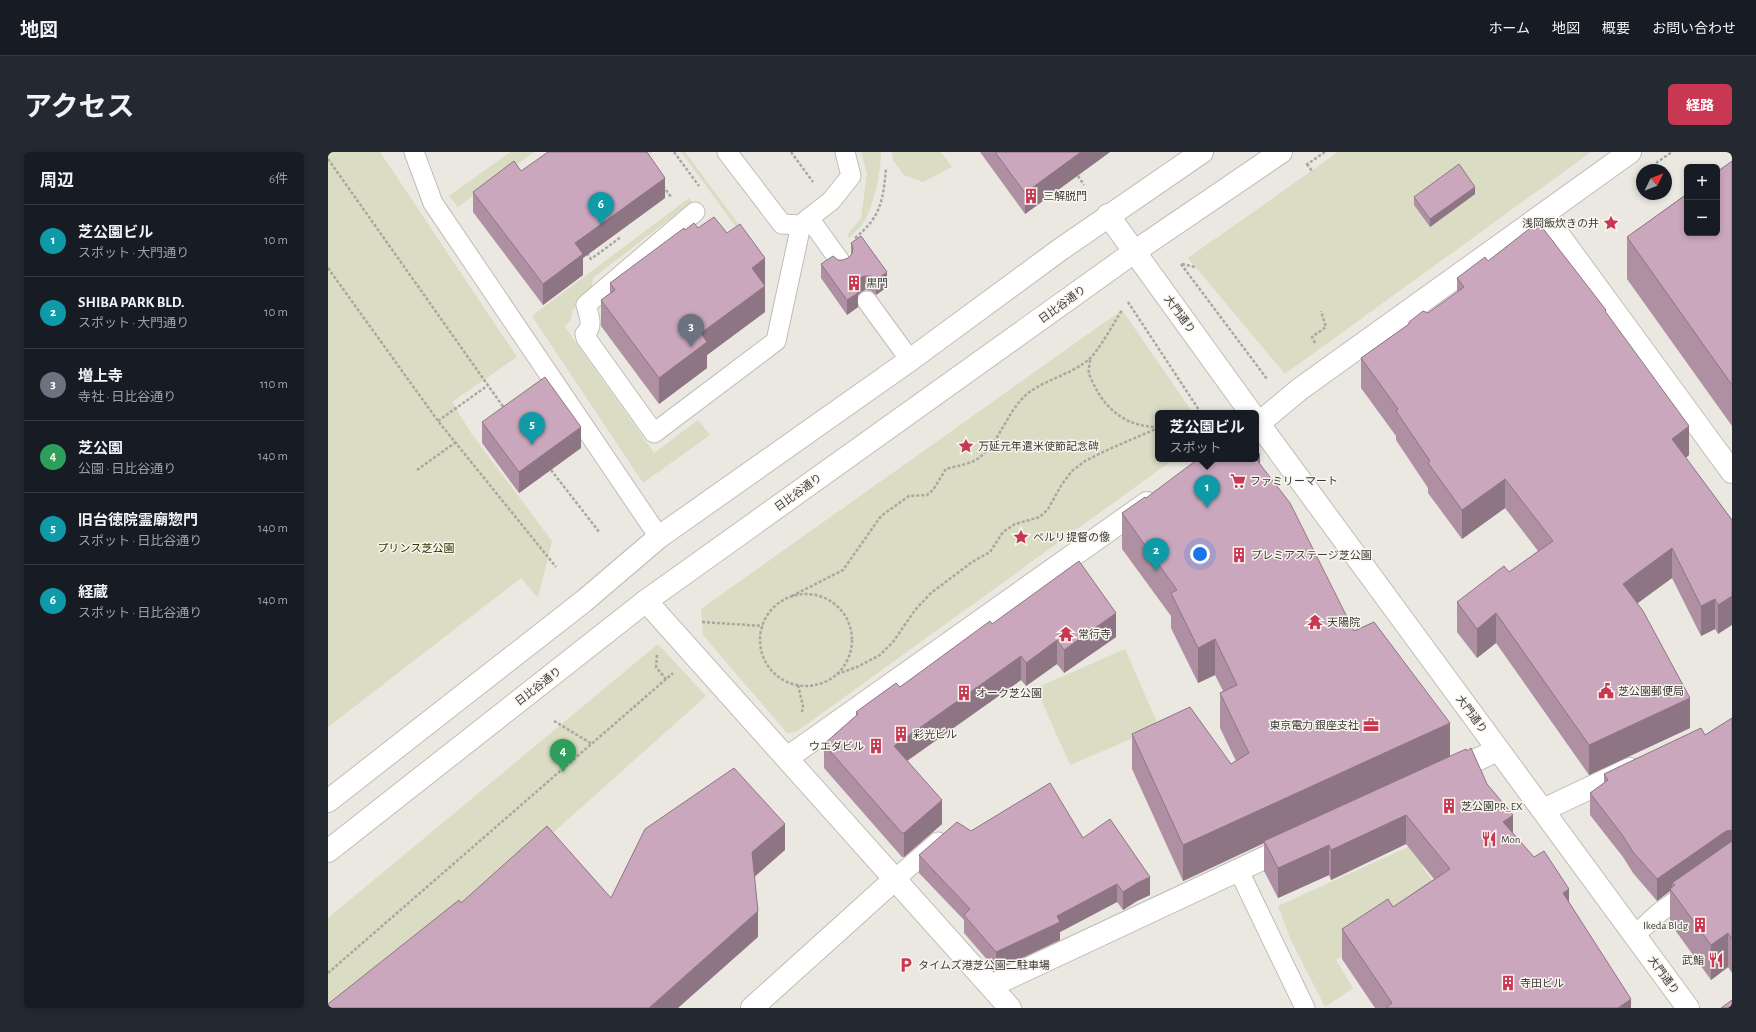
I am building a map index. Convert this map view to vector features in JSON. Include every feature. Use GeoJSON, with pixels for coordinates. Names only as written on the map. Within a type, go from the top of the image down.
{"type":"FeatureCollection","features":[{"type":"Feature","properties":{"kind":"street"},"geometry":{"type":"LineString","coordinates":[[328,801],[584,601],[659,536],[910,360],[1108,215],[1202,152]]}},
{"type":"Feature","properties":{"kind":"street","name":"日比谷通り"},"geometry":{"type":"LineString","coordinates":[[328,851],[646,601],[1134,252],[1281,152]]}},
{"type":"Feature","properties":{"kind":"street"},"geometry":{"type":"LineString","coordinates":[[1259,418],[1630,152]]}},
{"type":"Feature","properties":{"kind":"street","name":"大門通り"},"geometry":{"type":"LineString","coordinates":[[1108,215],[1247,410]]}},
{"type":"Feature","properties":{"kind":"street"},"geometry":{"type":"LineString","coordinates":[[1544,215],[1732,472]]}},
{"type":"Feature","properties":{"kind":"street","name":"大門通り"},"geometry":{"type":"LineString","coordinates":[[1259,426],[1688,1008]]}},
{"type":"Feature","properties":{"kind":"street"},"geometry":{"type":"LineString","coordinates":[[787,758],[1164,490]]}},
{"type":"Feature","properties":{"kind":"street"},"geometry":{"type":"LineString","coordinates":[[646,601],[1010,1008]]}},
{"type":"Feature","properties":{"kind":"street"},"geometry":{"type":"LineString","coordinates":[[1427,783],[1498,750]]}},
{"type":"Feature","properties":{"kind":"street"},"geometry":{"type":"LineString","coordinates":[[1543,810],[1645,762]]}},
{"type":"Feature","properties":{"kind":"street"},"geometry":{"type":"LineString","coordinates":[[991,986],[1311,836]]}},
{"type":"Feature","properties":{"kind":"street"},"geometry":{"type":"LineString","coordinates":[[752,1008],[895,879]]}},
{"type":"Feature","properties":{"kind":"lane"},"geometry":{"type":"LineString","coordinates":[[414,152],[433,203],[659,536]]}},
{"type":"Feature","properties":{"kind":"lane"},"geometry":{"type":"LineString","coordinates":[[727,152],[782,224],[805,222],[829,203],[851,176],[844,152]]}},
{"type":"Feature","properties":{"kind":"lane"},"geometry":{"type":"LineString","coordinates":[[695,212],[586,305],[591,324],[589,330],[585,334],[586,338],[654,433],[776,341],[805,222]]}},
{"type":"Feature","properties":{"kind":"lane"},"geometry":{"type":"LineString","coordinates":[[805,222],[842,264]]}},
{"type":"Feature","properties":{"kind":"lane"},"geometry":{"type":"LineString","coordinates":[[867,301],[910,360]]}},
{"type":"Feature","properties":{"kind":"lane"},"geometry":{"type":"LineString","coordinates":[[895,879],[949,832]]}},
{"type":"Feature","properties":{"kind":"lane"},"geometry":{"type":"LineString","coordinates":[[1635,935],[1660,912],[1732,862]]}},
{"type":"Feature","properties":{"kind":"lane"},"geometry":{"type":"LineString","coordinates":[[1238,869],[1305,1008]]}},
{"type":"Feature","properties":{"kind":"path"},"geometry":{"type":"LineString","coordinates":[[643,158],[651,152]]}},
{"type":"Feature","properties":{"kind":"path"},"geometry":{"type":"LineString","coordinates":[[674,152],[700,188]]}},
{"type":"Feature","properties":{"kind":"path"},"geometry":{"type":"LineString","coordinates":[[791,152],[829,203]]}},
{"type":"Feature","properties":{"kind":"path"},"geometry":{"type":"LineString","coordinates":[[1656,164],[1672,152]]}},
{"type":"Feature","properties":{"kind":"path"},"geometry":{"type":"LineString","coordinates":[[328,159],[487,386],[505,409]]}},
{"type":"Feature","properties":{"kind":"path"},"geometry":{"type":"LineString","coordinates":[[1308,164],[1312,171]]}},
{"type":"Feature","properties":{"kind":"path"},"geometry":{"type":"LineString","coordinates":[[856,237],[865,230],[878,214],[884,197],[886,168]]}},
{"type":"Feature","properties":{"kind":"path"},"geometry":{"type":"LineString","coordinates":[[1078,176],[1084,185]]}},
{"type":"Feature","properties":{"kind":"path"},"geometry":{"type":"LineString","coordinates":[[660,182],[673,200]]}},
{"type":"Feature","properties":{"kind":"path"},"geometry":{"type":"LineString","coordinates":[[586,253],[591,259],[622,236]]}},
{"type":"Feature","properties":{"kind":"path"},"geometry":{"type":"LineString","coordinates":[[1195,267],[1181,264],[1269,382]]}},
{"type":"Feature","properties":{"kind":"path"},"geometry":{"type":"LineString","coordinates":[[328,268],[438,421],[556,568]]}},
{"type":"Feature","properties":{"kind":"path"},"geometry":{"type":"LineString","coordinates":[[1128,302],[1199,410]]}},
{"type":"Feature","properties":{"kind":"path"},"geometry":{"type":"LineString","coordinates":[[1122,310],[1090,359],[1079,367],[1039,386],[1026,395],[1009,415],[997,438],[980,458],[946,469],[934,490],[927,495],[909,496],[893,507],[881,516],[843,570],[783,600],[774,607],[767,616],[760,637],[763,655],[768,665],[783,680],[798,685],[807,686],[824,682],[837,674],[857,667],[880,655],[893,642],[915,610],[931,593],[972,562],[990,552],[1003,532],[1015,524],[1040,517],[1048,509],[1062,484],[1076,467],[1086,460],[1155,429]]}},
{"type":"Feature","properties":{"kind":"path"},"geometry":{"type":"LineString","coordinates":[[1310,349],[1316,344],[1312,337],[1326,328],[1321,311]]}},
{"type":"Feature","properties":{"kind":"path"},"geometry":{"type":"LineString","coordinates":[[1090,359],[1089,373],[1105,403],[1123,418],[1133,423],[1155,428]]}},
{"type":"Feature","properties":{"kind":"path"},"geometry":{"type":"LineString","coordinates":[[438,421],[487,386]]}},
{"type":"Feature","properties":{"kind":"path"},"geometry":{"type":"LineString","coordinates":[[417,470],[456,442]]}},
{"type":"Feature","properties":{"kind":"path"},"geometry":{"type":"LineString","coordinates":[[550,470],[600,533]]}},
{"type":"Feature","properties":{"kind":"path"},"geometry":{"type":"LineString","coordinates":[[792,596],[814,595],[827,599],[845,615],[851,629],[852,642],[847,662],[837,674]]}},
{"type":"Feature","properties":{"kind":"path"},"geometry":{"type":"LineString","coordinates":[[702,622],[763,626]]}},
{"type":"Feature","properties":{"kind":"path"},"geometry":{"type":"LineString","coordinates":[[657,652],[656,667],[666,679]]}},
{"type":"Feature","properties":{"kind":"path"},"geometry":{"type":"LineString","coordinates":[[328,973],[675,671]]}},
{"type":"Feature","properties":{"kind":"path"},"geometry":{"type":"LineString","coordinates":[[554,721],[592,744]]}},
{"type":"Feature","properties":{"kind":"green space","name":"プリンス芝公園"},"geometry":{"type":"Polygon","coordinates":[[[328,152],[380,152],[517,357],[452,402],[471,433],[552,541],[538,598],[521,578],[328,727],[328,152]]]}},
{"type":"Feature","properties":{"kind":"green space"},"geometry":{"type":"Polygon","coordinates":[[[510,152],[534,152],[458,207],[449,196],[510,152]]]}},
{"type":"Feature","properties":{"kind":"green space"},"geometry":{"type":"Polygon","coordinates":[[[681,152],[685,152],[748,237],[745,239],[681,152]]]}},
{"type":"Feature","properties":{"kind":"green space"},"geometry":{"type":"Polygon","coordinates":[[[861,152],[881,152],[880,169],[874,198],[868,215],[861,226],[849,238],[847,235],[861,218],[867,174],[861,152]]]}},
{"type":"Feature","properties":{"kind":"green space"},"geometry":{"type":"Polygon","coordinates":[[[892,152],[941,152],[952,167],[923,182],[904,175],[893,160],[892,152]]]}},
{"type":"Feature","properties":{"kind":"green space"},"geometry":{"type":"Polygon","coordinates":[[[1338,152],[1591,152],[1285,374],[1188,258],[1338,152]]]}},
{"type":"Feature","properties":{"kind":"green space"},"geometry":{"type":"Polygon","coordinates":[[[689,198],[692,202],[593,278],[591,290],[573,310],[570,321],[565,327],[654,453],[698,420],[710,435],[643,483],[532,316],[689,198]]]}},
{"type":"Feature","properties":{"kind":"green space"},"geometry":{"type":"Polygon","coordinates":[[[1122,310],[1191,410],[1155,410],[1155,462],[1170,462],[796,732],[787,733],[703,635],[701,609],[1122,310]]]}},
{"type":"Feature","properties":{"kind":"green space"},"geometry":{"type":"Polygon","coordinates":[[[658,644],[706,696],[537,847],[328,1008],[328,918],[658,644]]]}},
{"type":"Feature","properties":{"kind":"green space"},"geometry":{"type":"Polygon","coordinates":[[[1125,649],[1159,727],[1070,765],[1036,688],[1125,649]]]}},
{"type":"Feature","properties":{"kind":"green space"},"geometry":{"type":"Polygon","coordinates":[[[1421,841],[1450,844],[1422,867],[1440,891],[1336,960],[1353,988],[1325,1007],[1290,938],[1278,906],[1421,841]]]}},
{"type":"Feature","properties":{"kind":"building"},"geometry":{"type":"Polygon","coordinates":[[[548,152],[647,152],[665,178],[575,243],[583,254],[543,284],[473,192],[514,161],[521,171],[548,152]]]}},
{"type":"Feature","properties":{"kind":"building"},"geometry":{"type":"Polygon","coordinates":[[[995,152],[1081,152],[1025,193],[995,152]]]}},
{"type":"Feature","properties":{"kind":"building"},"geometry":{"type":"Polygon","coordinates":[[[1732,161],[1732,385],[1627,237],[1684,196],[1684,236],[1720,236],[1720,170],[1732,161]]]}},
{"type":"Feature","properties":{"kind":"building"},"geometry":{"type":"Polygon","coordinates":[[[1459,164],[1475,187],[1430,219],[1414,197],[1459,164]]]}},
{"type":"Feature","properties":{"kind":"building"},"geometry":{"type":"Polygon","coordinates":[[[714,217],[727,233],[740,224],[765,258],[752,268],[765,286],[701,333],[707,342],[659,378],[601,300],[615,290],[610,283],[684,228],[685,230],[694,223],[698,228],[714,217]]]}},
{"type":"Feature","properties":{"kind":"building"},"geometry":{"type":"Polygon","coordinates":[[[1538,222],[1606,310],[1605,311],[1689,426],[1672,439],[1732,520],[1732,596],[1718,605],[1715,599],[1701,606],[1672,548],[1623,584],[1643,611],[1690,698],[1589,745],[1496,613],[1477,629],[1457,602],[1504,566],[1509,572],[1553,541],[1505,479],[1462,510],[1428,463],[1430,461],[1396,411],[1398,409],[1361,358],[1409,324],[1409,322],[1423,311],[1428,313],[1464,287],[1457,278],[1485,257],[1488,261],[1538,222]]]}},
{"type":"Feature","properties":{"kind":"building"},"geometry":{"type":"Polygon","coordinates":[[[861,236],[887,272],[876,280],[871,276],[861,277],[857,282],[856,288],[858,293],[847,300],[821,264],[833,256],[838,260],[848,258],[852,254],[853,248],[851,243],[861,236]]]}},
{"type":"Feature","properties":{"kind":"building"},"geometry":{"type":"Polygon","coordinates":[[[545,377],[581,427],[519,472],[482,422],[545,377]]]}},
{"type":"Feature","properties":{"kind":"building"},"geometry":{"type":"Polygon","coordinates":[[[1194,462],[1258,462],[1290,503],[1354,631],[1374,622],[1450,723],[1183,845],[1132,734],[1190,707],[1231,764],[1249,753],[1220,693],[1237,685],[1215,639],[1198,648],[1171,593],[1177,590],[1122,513],[1145,497],[1146,498],[1194,462]]]}},
{"type":"Feature","properties":{"kind":"building"},"geometry":{"type":"Polygon","coordinates":[[[1079,561],[1116,613],[1064,650],[1057,640],[1026,663],[1021,656],[894,746],[942,800],[904,833],[902,833],[824,744],[858,714],[856,712],[896,683],[900,687],[990,621],[992,624],[1079,561]]]}},
{"type":"Feature","properties":{"kind":"building"},"geometry":{"type":"Polygon","coordinates":[[[1732,718],[1732,830],[1726,831],[1657,879],[1633,852],[1623,836],[1590,793],[1608,780],[1604,774],[1701,728],[1705,735],[1732,718]]]}},
{"type":"Feature","properties":{"kind":"building"},"geometry":{"type":"Polygon","coordinates":[[[1471,748],[1487,784],[1513,815],[1503,822],[1534,857],[1544,851],[1569,889],[1563,893],[1631,999],[1618,1008],[1386,1008],[1392,1003],[1342,929],[1388,899],[1393,907],[1450,869],[1406,815],[1331,850],[1329,845],[1278,868],[1264,841],[1471,748]]]}},
{"type":"Feature","properties":{"kind":"building"},"geometry":{"type":"Polygon","coordinates":[[[734,768],[785,824],[752,852],[758,911],[649,1008],[328,1008],[328,1004],[459,900],[461,903],[547,826],[611,898],[645,829],[734,768]]]}},
{"type":"Feature","properties":{"kind":"building"},"geometry":{"type":"Polygon","coordinates":[[[1050,783],[1083,838],[1110,819],[1150,877],[1123,892],[1117,884],[1057,916],[1060,922],[996,952],[964,915],[970,909],[919,855],[957,822],[971,831],[1050,783]]]}},
{"type":"Feature","properties":{"kind":"building"},"geometry":{"type":"Polygon","coordinates":[[[1732,841],[1732,939],[1728,933],[1711,945],[1670,889],[1675,885],[1672,883],[1732,841]]]}},
{"type":"Feature","properties":{"kind":"building"},"geometry":{"type":"Polygon","coordinates":[[[1732,1000],[1732,1008],[1721,1008],[1732,1000]]]}},
{"type":"Feature","properties":{"kind":"place","name":"三解脱門"},"geometry":{"type":"Point","coordinates":[1031,196]}},
{"type":"Feature","properties":{"kind":"place","name":"浅岡飯炊きの井"},"geometry":{"type":"Point","coordinates":[1611,223]}},
{"type":"Feature","properties":{"kind":"place","name":"経蔵"},"geometry":{"type":"Point","coordinates":[601,225]}},
{"type":"Feature","properties":{"kind":"place","name":"黒門"},"geometry":{"type":"Point","coordinates":[854,283]}},
{"type":"Feature","properties":{"kind":"place","name":"増上寺"},"geometry":{"type":"Point","coordinates":[691,347]}},
{"type":"Feature","properties":{"kind":"place","name":"旧台徳院霊廟惣門"},"geometry":{"type":"Point","coordinates":[532,445]}},
{"type":"Feature","properties":{"kind":"place","name":"万延元年遣米使節記念碑"},"geometry":{"type":"Point","coordinates":[966,446]}},
{"type":"Feature","properties":{"kind":"place","name":"ファミリーマート"},"geometry":{"type":"Point","coordinates":[1238,481]}},
{"type":"Feature","properties":{"kind":"place","name":"芝公園ビル"},"geometry":{"type":"Point","coordinates":[1207,508]}},
{"type":"Feature","properties":{"kind":"place","name":"ペルリ提督の像"},"geometry":{"type":"Point","coordinates":[1021,537]}},
{"type":"Feature","properties":{"kind":"place","name":"プレミアステージ芝公園"},"geometry":{"type":"Point","coordinates":[1239,555]}},
{"type":"Feature","properties":{"kind":"place","name":"SHIBA PARK BLD."},"geometry":{"type":"Point","coordinates":[1156,571]}},
{"type":"Feature","properties":{"kind":"place","name":"天陽院"},"geometry":{"type":"Point","coordinates":[1315,622]}},
{"type":"Feature","properties":{"kind":"place","name":"常行寺"},"geometry":{"type":"Point","coordinates":[1066,634]}},
{"type":"Feature","properties":{"kind":"place","name":"芝公園郵便局"},"geometry":{"type":"Point","coordinates":[1606,691]}},
{"type":"Feature","properties":{"kind":"place","name":"オーク芝公園"},"geometry":{"type":"Point","coordinates":[964,693]}},
{"type":"Feature","properties":{"kind":"place","name":"東京電力 銀座支社"},"geometry":{"type":"Point","coordinates":[1371,725]}},
{"type":"Feature","properties":{"kind":"place","name":"彩光ビル"},"geometry":{"type":"Point","coordinates":[901,734]}},
{"type":"Feature","properties":{"kind":"place","name":"ウエダビル"},"geometry":{"type":"Point","coordinates":[876,746]}},
{"type":"Feature","properties":{"kind":"place","name":"芝公園"},"geometry":{"type":"Point","coordinates":[563,772]}},
{"type":"Feature","properties":{"kind":"place","name":"芝公園PR_EX"},"geometry":{"type":"Point","coordinates":[1449,806]}},
{"type":"Feature","properties":{"kind":"place","name":"Mon"},"geometry":{"type":"Point","coordinates":[1489,839]}},
{"type":"Feature","properties":{"kind":"place","name":"Ikeda Bldg"},"geometry":{"type":"Point","coordinates":[1700,925]}},
{"type":"Feature","properties":{"kind":"place","name":"武鮨"},"geometry":{"type":"Point","coordinates":[1716,960]}},
{"type":"Feature","properties":{"kind":"place","name":"タイムズ港芝公園二駐車場"},"geometry":{"type":"Point","coordinates":[906,965]}},
{"type":"Feature","properties":{"kind":"place","name":"寺田ビル"},"geometry":{"type":"Point","coordinates":[1508,983]}}]}
